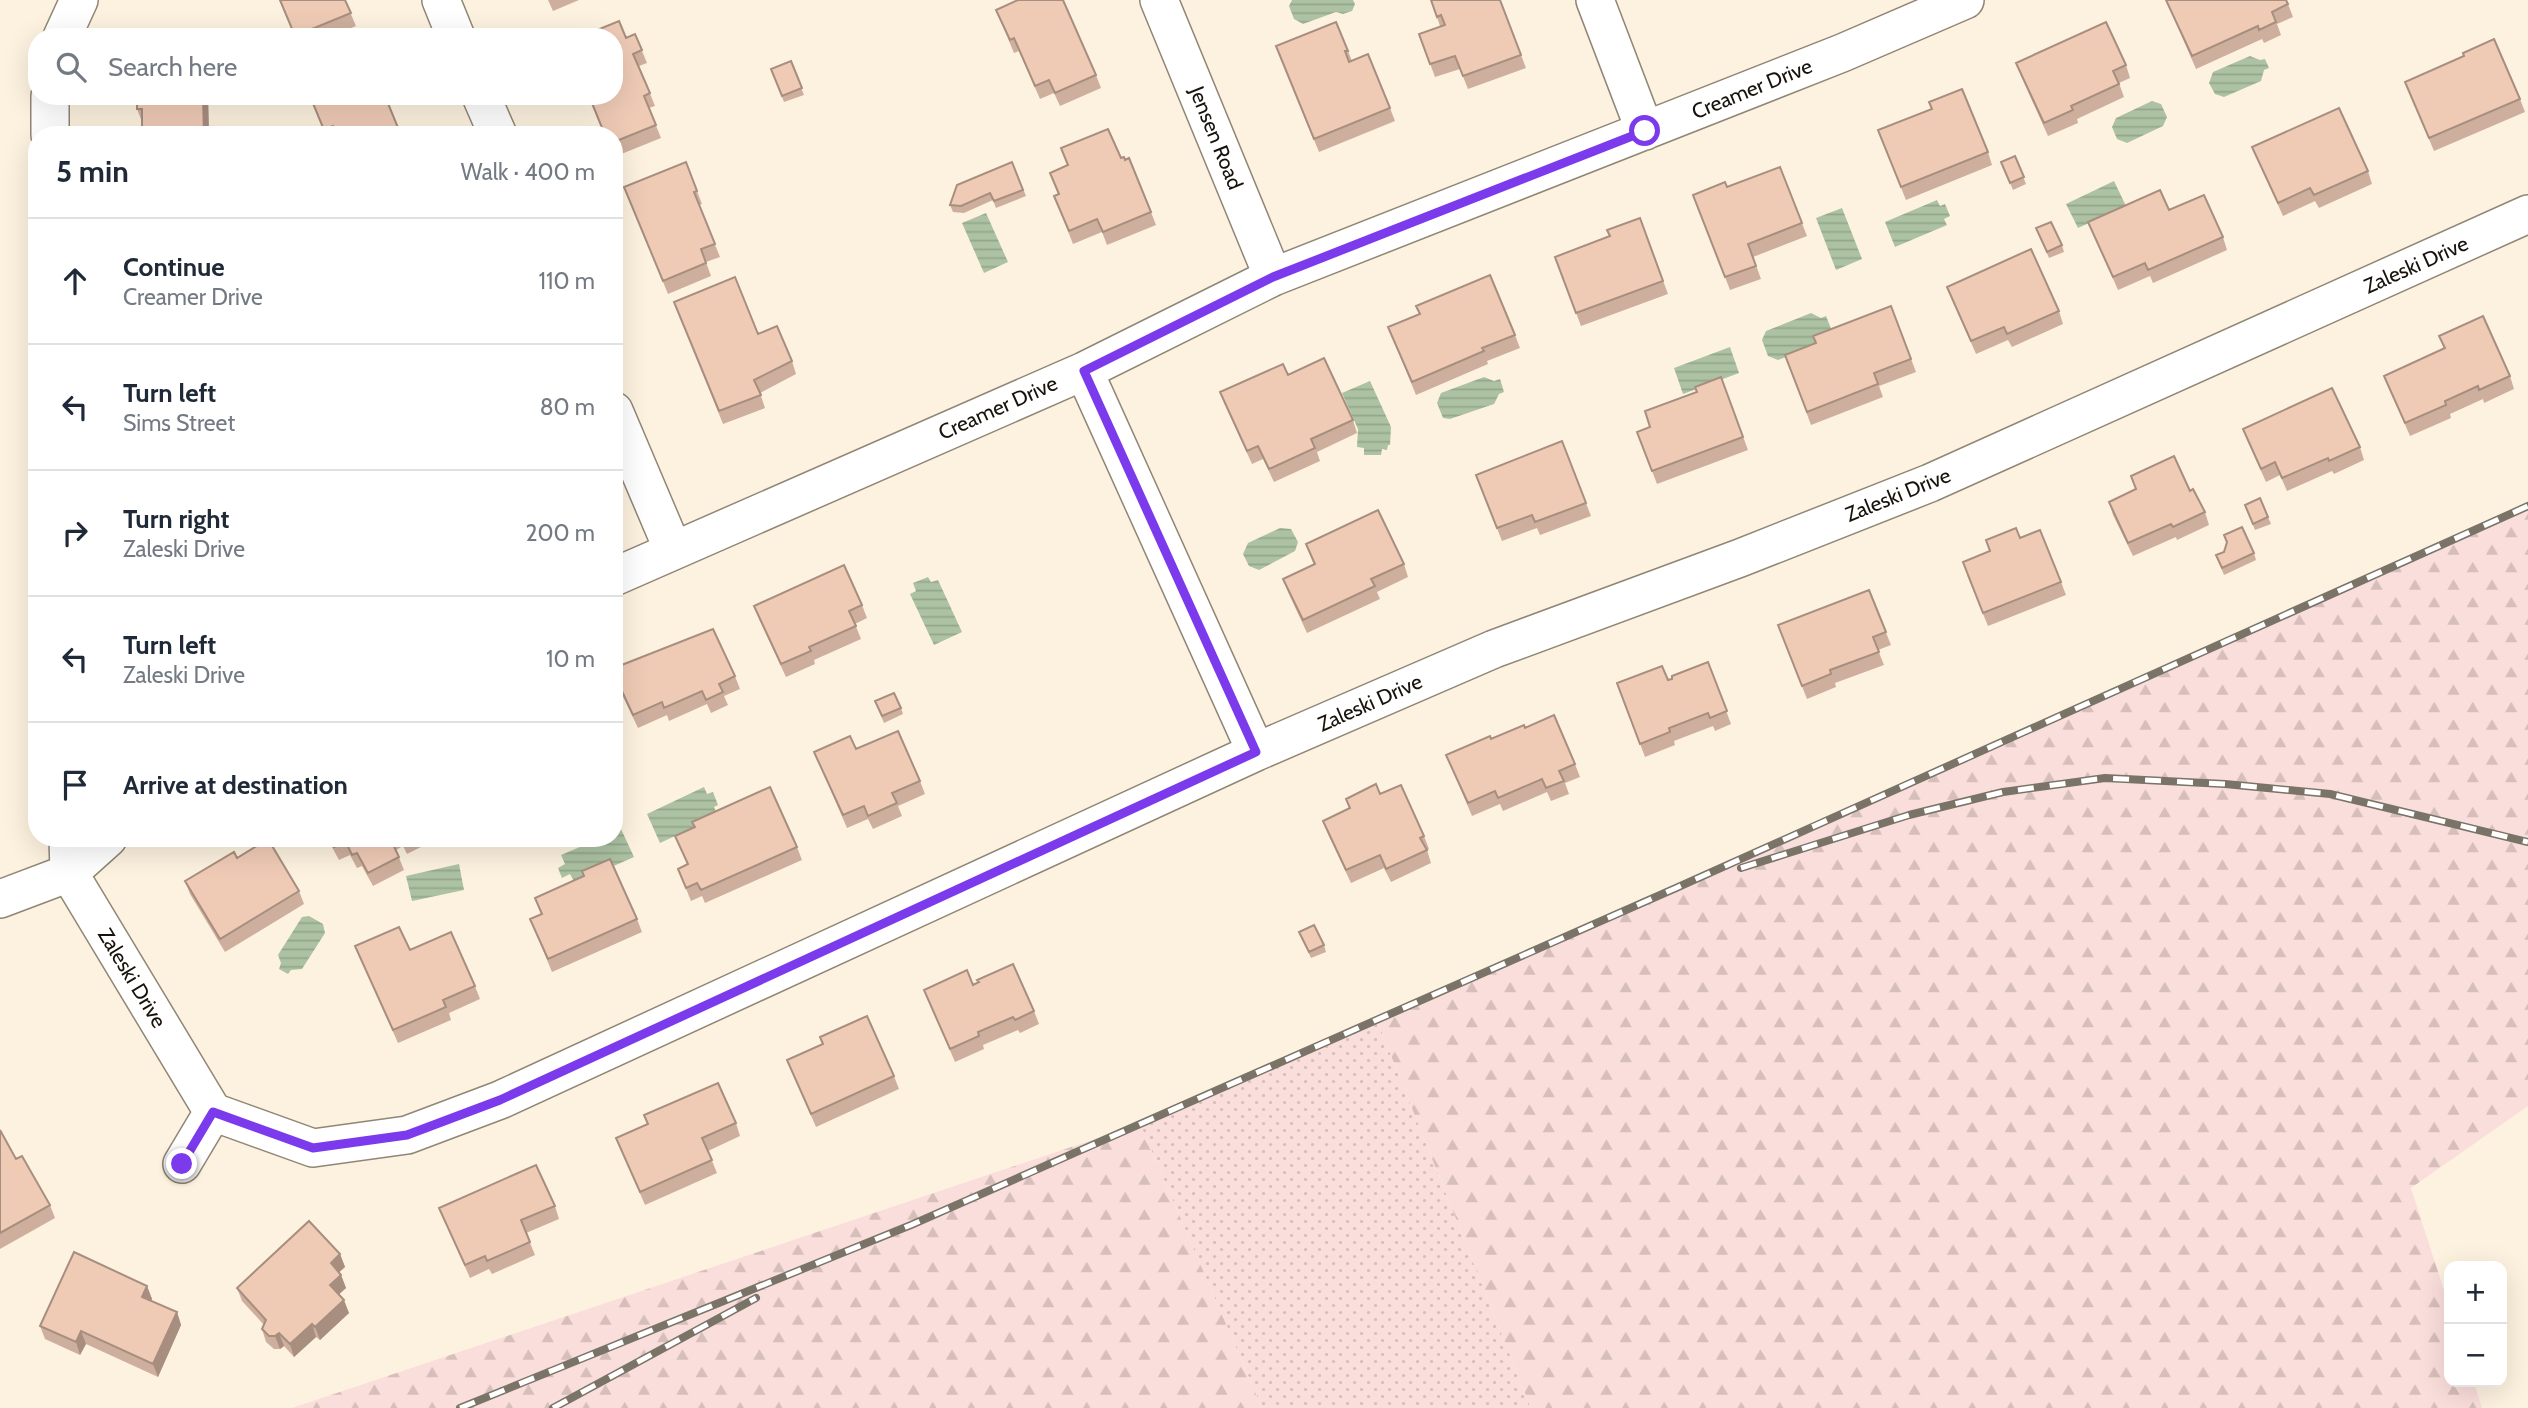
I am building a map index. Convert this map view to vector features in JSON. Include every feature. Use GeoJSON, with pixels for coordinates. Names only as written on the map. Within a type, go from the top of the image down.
{"type":"FeatureCollection","features":[{"type":"Feature","properties":{"kind":"street"},"geometry":{"type":"LineString","coordinates":[[66,28],[79,0]]}},
{"type":"Feature","properties":{"kind":"street"},"geometry":{"type":"LineString","coordinates":[[441,0],[452,28]]}},
{"type":"Feature","properties":{"kind":"street","name":"Jensen Road"},"geometry":{"type":"LineString","coordinates":[[1159,0],[1273,277]]}},
{"type":"Feature","properties":{"kind":"street"},"geometry":{"type":"LineString","coordinates":[[1595,0],[1645,131]]}},
{"type":"Feature","properties":{"kind":"street","name":"Creamer Drive"},"geometry":{"type":"LineString","coordinates":[[623,573],[1084,371],[1273,277],[1842,53],[1965,0]]}},
{"type":"Feature","properties":{"kind":"street"},"geometry":{"type":"LineString","coordinates":[[50,105],[50,126]]}},
{"type":"Feature","properties":{"kind":"street"},"geometry":{"type":"LineString","coordinates":[[485,105],[494,126]]}},
{"type":"Feature","properties":{"kind":"street","name":"Zaleski Drive"},"geometry":{"type":"LineString","coordinates":[[68,855],[213,1112],[313,1148],[407,1135],[500,1100],[1256,752],[1494,649],[1930,484],[2528,214]]}},
{"type":"Feature","properties":{"kind":"street"},"geometry":{"type":"LineString","coordinates":[[1084,371],[1256,752]]}},
{"type":"Feature","properties":{"kind":"street"},"geometry":{"type":"LineString","coordinates":[[623,432],[673,550]]}},
{"type":"Feature","properties":{"kind":"street"},"geometry":{"type":"LineString","coordinates":[[0,899],[68,855],[87,847]]}},
{"type":"Feature","properties":{"kind":"street"},"geometry":{"type":"LineString","coordinates":[[182,1164],[213,1112]]}},
{"type":"Feature","properties":{"kind":"green space"},"geometry":{"type":"Polygon","coordinates":[[[2528,506],[2528,1106],[2411,1188],[2444,1290],[2444,1387],[2476,1387],[2482,1408],[1531,1408],[1377,1020],[2528,506]]]}},
{"type":"Feature","properties":{"kind":"green space"},"geometry":{"type":"Polygon","coordinates":[[[1377,1020],[1531,1408],[1262,1408],[1140,1124],[1377,1020]]]}},
{"type":"Feature","properties":{"kind":"green space"},"geometry":{"type":"Polygon","coordinates":[[[1140,1124],[1262,1408],[292,1408],[1140,1124]]]}},
{"type":"Feature","properties":{"kind":"shaded area"},"geometry":{"type":"Polygon","coordinates":[[[1292,0],[1353,0],[1355,4],[1352,11],[1343,14],[1336,12],[1303,24],[1294,19],[1289,6],[1292,0]]]}},
{"type":"Feature","properties":{"kind":"shaded area"},"geometry":{"type":"Polygon","coordinates":[[[2250,56],[2265,59],[2269,68],[2264,70],[2261,81],[2224,97],[2215,94],[2209,83],[2213,72],[2250,56]]]}},
{"type":"Feature","properties":{"kind":"shaded area"},"geometry":{"type":"Polygon","coordinates":[[[2152,101],[2161,104],[2167,117],[2163,126],[2127,143],[2117,139],[2112,127],[2116,118],[2152,101]]]}},
{"type":"Feature","properties":{"kind":"shaded area"},"geometry":{"type":"Polygon","coordinates":[[[2114,181],[2126,206],[2078,228],[2066,204],[2114,181]]]}},
{"type":"Feature","properties":{"kind":"shaded area"},"geometry":{"type":"Polygon","coordinates":[[[1937,200],[1940,206],[1945,204],[1950,216],[1944,219],[1947,225],[1895,247],[1885,222],[1937,200]]]}},
{"type":"Feature","properties":{"kind":"shaded area"},"geometry":{"type":"Polygon","coordinates":[[[1842,208],[1862,259],[1836,270],[1816,218],[1842,208]]]}},
{"type":"Feature","properties":{"kind":"shaded area"},"geometry":{"type":"Polygon","coordinates":[[[986,213],[1008,262],[984,273],[962,223],[986,213]]]}},
{"type":"Feature","properties":{"kind":"shaded area"},"geometry":{"type":"Polygon","coordinates":[[[1811,313],[1821,318],[1826,316],[1832,331],[1824,342],[1778,360],[1768,356],[1762,340],[1766,331],[1811,313]]]}},
{"type":"Feature","properties":{"kind":"shaded area"},"geometry":{"type":"Polygon","coordinates":[[[1730,347],[1739,373],[1683,394],[1674,368],[1730,347]]]}},
{"type":"Feature","properties":{"kind":"shaded area"},"geometry":{"type":"Polygon","coordinates":[[[1484,377],[1494,381],[1500,379],[1504,392],[1499,394],[1494,404],[1450,419],[1443,418],[1437,403],[1441,393],[1484,377]]]}},
{"type":"Feature","properties":{"kind":"shaded area"},"geometry":{"type":"Polygon","coordinates":[[[1370,381],[1391,427],[1390,445],[1387,450],[1382,449],[1381,455],[1364,455],[1364,448],[1357,447],[1358,429],[1342,393],[1370,381]]]}},
{"type":"Feature","properties":{"kind":"shaded area"},"geometry":{"type":"Polygon","coordinates":[[[1280,528],[1291,529],[1298,542],[1295,551],[1259,570],[1249,566],[1243,554],[1248,543],[1280,528]]]}},
{"type":"Feature","properties":{"kind":"shaded area"},"geometry":{"type":"Polygon","coordinates":[[[928,577],[931,582],[938,580],[962,632],[934,645],[910,594],[916,591],[913,583],[928,577]]]}},
{"type":"Feature","properties":{"kind":"shaded area"},"geometry":{"type":"Polygon","coordinates":[[[704,787],[707,794],[713,792],[718,805],[714,807],[718,816],[660,843],[647,814],[704,787]]]}},
{"type":"Feature","properties":{"kind":"shaded area"},"geometry":{"type":"Polygon","coordinates":[[[623,833],[634,857],[575,883],[570,874],[562,878],[558,868],[565,864],[561,855],[580,847],[623,847],[623,833]]]}},
{"type":"Feature","properties":{"kind":"shaded area"},"geometry":{"type":"Polygon","coordinates":[[[459,864],[464,890],[412,901],[406,876],[459,864]]]}},
{"type":"Feature","properties":{"kind":"shaded area"},"geometry":{"type":"Polygon","coordinates":[[[309,916],[323,924],[325,933],[302,969],[291,970],[288,974],[279,969],[281,963],[278,955],[302,917],[309,916]]]}},
{"type":"Feature","properties":{"kind":"building"},"geometry":{"type":"Polygon","coordinates":[[[280,0],[345,0],[351,13],[314,28],[292,28],[280,0]]]}},
{"type":"Feature","properties":{"kind":"building"},"geometry":{"type":"Polygon","coordinates":[[[1018,0],[1063,0],[1096,75],[1055,93],[1049,80],[1035,86],[1014,38],[1010,40],[996,10],[1018,0]]]}},
{"type":"Feature","properties":{"kind":"building"},"geometry":{"type":"Polygon","coordinates":[[[1431,0],[1500,0],[1521,55],[1463,76],[1455,56],[1430,64],[1419,34],[1445,25],[1441,15],[1437,17],[1431,0]]]}},
{"type":"Feature","properties":{"kind":"building"},"geometry":{"type":"Polygon","coordinates":[[[2166,0],[2286,0],[2288,4],[2272,12],[2276,22],[2259,30],[2258,26],[2192,56],[2166,0]]]}},
{"type":"Feature","properties":{"kind":"building"},"geometry":{"type":"Polygon","coordinates":[[[619,21],[622,28],[602,28],[619,21]]]}},
{"type":"Feature","properties":{"kind":"building"},"geometry":{"type":"Polygon","coordinates":[[[1336,22],[1348,51],[1345,51],[1349,62],[1368,54],[1390,108],[1314,139],[1276,46],[1336,22]]]}},
{"type":"Feature","properties":{"kind":"building"},"geometry":{"type":"Polygon","coordinates":[[[2106,22],[2126,65],[2113,71],[2119,84],[2071,106],[2073,110],[2044,123],[2016,63],[2106,22]]]}},
{"type":"Feature","properties":{"kind":"building"},"geometry":{"type":"Polygon","coordinates":[[[623,31],[626,38],[635,34],[642,50],[633,54],[650,93],[644,96],[656,125],[623,138],[623,126],[601,126],[593,105],[623,105],[623,31]]]}},
{"type":"Feature","properties":{"kind":"building"},"geometry":{"type":"Polygon","coordinates":[[[2494,39],[2520,99],[2429,138],[2405,82],[2464,56],[2463,53],[2494,39]]]}},
{"type":"Feature","properties":{"kind":"building"},"geometry":{"type":"Polygon","coordinates":[[[791,61],[802,88],[782,96],[771,69],[791,61]]]}},
{"type":"Feature","properties":{"kind":"building"},"geometry":{"type":"Polygon","coordinates":[[[1962,89],[1988,152],[1901,187],[1878,130],[1932,109],[1929,102],[1962,89]]]}},
{"type":"Feature","properties":{"kind":"building"},"geometry":{"type":"Polygon","coordinates":[[[137,105],[203,105],[204,126],[142,126],[142,109],[137,109],[137,105]]]}},
{"type":"Feature","properties":{"kind":"building"},"geometry":{"type":"Polygon","coordinates":[[[314,105],[389,105],[397,126],[333,126],[322,126],[314,105]]]}},
{"type":"Feature","properties":{"kind":"building"},"geometry":{"type":"Polygon","coordinates":[[[2339,108],[2368,171],[2314,195],[2310,188],[2278,203],[2252,147],[2339,108]]]}},
{"type":"Feature","properties":{"kind":"building"},"geometry":{"type":"Polygon","coordinates":[[[1108,129],[1121,158],[1129,158],[1151,212],[1103,232],[1097,219],[1069,231],[1054,196],[1059,194],[1050,173],[1068,165],[1061,148],[1108,129]]]}},
{"type":"Feature","properties":{"kind":"building"},"geometry":{"type":"Polygon","coordinates":[[[2015,156],[2024,177],[2010,183],[2001,162],[2015,156]]]}},
{"type":"Feature","properties":{"kind":"building"},"geometry":{"type":"Polygon","coordinates":[[[686,162],[697,191],[694,192],[715,244],[701,249],[706,263],[663,281],[624,187],[686,162]]]}},
{"type":"Feature","properties":{"kind":"building"},"geometry":{"type":"Polygon","coordinates":[[[1012,162],[1023,190],[994,201],[990,193],[961,206],[950,205],[957,185],[1012,162]]]}},
{"type":"Feature","properties":{"kind":"building"},"geometry":{"type":"Polygon","coordinates":[[[1780,167],[1802,223],[1748,244],[1756,266],[1725,277],[1693,195],[1725,182],[1727,187],[1780,167]]]}},
{"type":"Feature","properties":{"kind":"building"},"geometry":{"type":"Polygon","coordinates":[[[2160,190],[2169,210],[2204,195],[2223,237],[2148,270],[2145,263],[2113,277],[2088,222],[2160,190]]]}},
{"type":"Feature","properties":{"kind":"building"},"geometry":{"type":"Polygon","coordinates":[[[1640,218],[1663,281],[1576,313],[1555,257],[1610,236],[1607,230],[1640,218]]]}},
{"type":"Feature","properties":{"kind":"building"},"geometry":{"type":"Polygon","coordinates":[[[2051,222],[2062,245],[2047,252],[2036,228],[2051,222]]]}},
{"type":"Feature","properties":{"kind":"building"},"geometry":{"type":"Polygon","coordinates":[[[2031,249],[2059,311],[2007,334],[2004,327],[1971,341],[1947,287],[2031,249]]]}},
{"type":"Feature","properties":{"kind":"building"},"geometry":{"type":"Polygon","coordinates":[[[1490,275],[1515,335],[1412,382],[1388,327],[1420,314],[1416,306],[1490,275]]]}},
{"type":"Feature","properties":{"kind":"building"},"geometry":{"type":"Polygon","coordinates":[[[735,277],[758,334],[777,326],[792,361],[754,380],[761,395],[719,411],[674,302],[735,277]]]}},
{"type":"Feature","properties":{"kind":"building"},"geometry":{"type":"Polygon","coordinates":[[[1891,306],[1911,359],[1874,373],[1878,384],[1807,412],[1785,355],[1816,343],[1813,336],[1891,306]]]}},
{"type":"Feature","properties":{"kind":"building"},"geometry":{"type":"Polygon","coordinates":[[[2483,316],[2510,376],[2479,390],[2478,386],[2445,401],[2446,405],[2405,423],[2384,376],[2445,348],[2439,336],[2483,316]]]}},
{"type":"Feature","properties":{"kind":"building"},"geometry":{"type":"Polygon","coordinates":[[[1324,358],[1353,420],[1311,439],[1315,448],[1269,469],[1258,446],[1247,451],[1220,392],[1283,364],[1288,375],[1324,358]]]}},
{"type":"Feature","properties":{"kind":"building"},"geometry":{"type":"Polygon","coordinates":[[[1721,377],[1743,437],[1652,471],[1637,432],[1650,427],[1645,411],[1697,392],[1695,387],[1721,377]]]}},
{"type":"Feature","properties":{"kind":"building"},"geometry":{"type":"Polygon","coordinates":[[[2332,388],[2360,447],[2282,478],[2275,462],[2261,469],[2243,429],[2332,388]]]}},
{"type":"Feature","properties":{"kind":"building"},"geometry":{"type":"Polygon","coordinates":[[[1562,441],[1586,503],[1535,522],[1532,515],[1497,528],[1476,475],[1562,441]]]}},
{"type":"Feature","properties":{"kind":"building"},"geometry":{"type":"Polygon","coordinates":[[[2174,456],[2190,491],[2193,489],[2205,512],[2128,543],[2109,502],[2136,489],[2131,476],[2174,456]]]}},
{"type":"Feature","properties":{"kind":"building"},"geometry":{"type":"Polygon","coordinates":[[[2260,498],[2268,517],[2253,524],[2245,505],[2260,498]]]}},
{"type":"Feature","properties":{"kind":"building"},"geometry":{"type":"Polygon","coordinates":[[[1378,510],[1404,564],[1371,579],[1375,586],[1303,620],[1283,579],[1315,564],[1306,544],[1378,510]]]}},
{"type":"Feature","properties":{"kind":"building"},"geometry":{"type":"Polygon","coordinates":[[[2242,527],[2254,553],[2222,568],[2216,555],[2224,552],[2227,542],[2224,535],[2242,527]]]}},
{"type":"Feature","properties":{"kind":"building"},"geometry":{"type":"Polygon","coordinates":[[[2016,528],[2020,538],[2040,530],[2061,582],[1983,613],[1963,562],[1990,551],[1986,540],[2016,528]]]}},
{"type":"Feature","properties":{"kind":"building"},"geometry":{"type":"Polygon","coordinates":[[[844,565],[862,605],[849,611],[856,626],[809,647],[811,651],[781,664],[754,606],[844,565]]]}},
{"type":"Feature","properties":{"kind":"building"},"geometry":{"type":"Polygon","coordinates":[[[1869,590],[1886,632],[1873,637],[1879,652],[1830,670],[1831,674],[1802,686],[1778,625],[1869,590]]]}},
{"type":"Feature","properties":{"kind":"building"},"geometry":{"type":"Polygon","coordinates":[[[713,629],[735,676],[719,684],[723,692],[706,700],[702,691],[664,708],[662,702],[633,715],[623,693],[623,664],[713,629]]]}},
{"type":"Feature","properties":{"kind":"building"},"geometry":{"type":"Polygon","coordinates":[[[1708,662],[1727,711],[1710,718],[1708,713],[1669,728],[1670,732],[1640,744],[1617,683],[1662,666],[1668,680],[1708,662]]]}},
{"type":"Feature","properties":{"kind":"building"},"geometry":{"type":"Polygon","coordinates":[[[894,693],[901,708],[882,716],[875,701],[894,693]]]}},
{"type":"Feature","properties":{"kind":"building"},"geometry":{"type":"Polygon","coordinates":[[[1554,715],[1575,764],[1559,771],[1564,781],[1546,788],[1542,779],[1498,798],[1495,791],[1468,803],[1446,755],[1490,736],[1491,739],[1524,725],[1525,728],[1554,715]]]}},
{"type":"Feature","properties":{"kind":"building"},"geometry":{"type":"Polygon","coordinates":[[[898,731],[920,781],[892,793],[897,803],[868,816],[864,806],[843,815],[814,752],[850,736],[856,749],[898,731]]]}},
{"type":"Feature","properties":{"kind":"building"},"geometry":{"type":"Polygon","coordinates":[[[1376,784],[1380,794],[1401,785],[1424,836],[1420,838],[1427,850],[1386,869],[1380,855],[1346,870],[1323,821],[1350,808],[1346,799],[1376,784]]]}},
{"type":"Feature","properties":{"kind":"building"},"geometry":{"type":"Polygon","coordinates":[[[770,787],[797,847],[701,890],[697,883],[686,888],[678,869],[688,864],[675,836],[695,827],[692,822],[770,787]]]}},
{"type":"Feature","properties":{"kind":"building"},"geometry":{"type":"Polygon","coordinates":[[[255,847],[273,847],[299,891],[220,939],[185,881],[234,852],[237,858],[255,847]]]}},
{"type":"Feature","properties":{"kind":"building"},"geometry":{"type":"Polygon","coordinates":[[[348,847],[394,847],[399,857],[368,873],[357,853],[352,855],[348,847]]]}},
{"type":"Feature","properties":{"kind":"building"},"geometry":{"type":"Polygon","coordinates":[[[610,859],[637,919],[548,959],[530,919],[542,914],[535,898],[584,876],[582,871],[610,859]]]}},
{"type":"Feature","properties":{"kind":"building"},"geometry":{"type":"Polygon","coordinates":[[[1314,925],[1324,945],[1309,952],[1299,932],[1314,925]]]}},
{"type":"Feature","properties":{"kind":"building"},"geometry":{"type":"Polygon","coordinates":[[[399,927],[410,950],[451,932],[475,986],[443,1000],[446,1007],[393,1030],[355,946],[399,927]]]}},
{"type":"Feature","properties":{"kind":"building"},"geometry":{"type":"Polygon","coordinates":[[[1013,964],[1034,1011],[978,1032],[979,1036],[950,1049],[924,990],[967,970],[973,985],[979,982],[977,980],[1013,964]]]}},
{"type":"Feature","properties":{"kind":"building"},"geometry":{"type":"Polygon","coordinates":[[[867,1016],[894,1076],[811,1114],[787,1060],[823,1044],[820,1037],[867,1016]]]}},
{"type":"Feature","properties":{"kind":"building"},"geometry":{"type":"Polygon","coordinates":[[[718,1083],[736,1123],[702,1138],[712,1160],[640,1192],[616,1138],[648,1124],[644,1115],[718,1083]]]}},
{"type":"Feature","properties":{"kind":"building"},"geometry":{"type":"Polygon","coordinates":[[[0,1130],[16,1159],[22,1156],[50,1205],[0,1233],[0,1130]]]}},
{"type":"Feature","properties":{"kind":"building"},"geometry":{"type":"Polygon","coordinates":[[[536,1165],[555,1206],[521,1220],[530,1242],[487,1261],[485,1256],[465,1265],[439,1208],[536,1165]]]}},
{"type":"Feature","properties":{"kind":"building"},"geometry":{"type":"Polygon","coordinates":[[[309,1221],[340,1254],[331,1263],[341,1275],[330,1285],[344,1300],[315,1327],[312,1324],[290,1344],[279,1333],[269,1336],[262,1329],[266,1320],[237,1288],[309,1221]]]}},
{"type":"Feature","properties":{"kind":"building"},"geometry":{"type":"Polygon","coordinates":[[[74,1252],[147,1286],[142,1297],[177,1312],[153,1364],[81,1331],[76,1342],[40,1326],[74,1252]]]}},
{"type":"Feature","properties":{"kind":"railway"},"geometry":{"type":"LineString","coordinates":[[460,1408],[911,1225],[1676,888],[2528,506]]}},
{"type":"Feature","properties":{"kind":"railway"},"geometry":{"type":"LineString","coordinates":[[1741,868],[1909,815],[2003,792],[2105,778],[2225,784],[2330,794],[2528,842]]}},
{"type":"Feature","properties":{"kind":"railway"},"geometry":{"type":"LineString","coordinates":[[553,1408],[756,1298]]}},
{"type":"Feature","properties":{"kind":"route"},"geometry":{"type":"LineString","coordinates":[[182,1164],[213,1112],[313,1148],[407,1135],[500,1100],[1256,752],[1084,371],[1273,277],[1645,131]]}}]}
